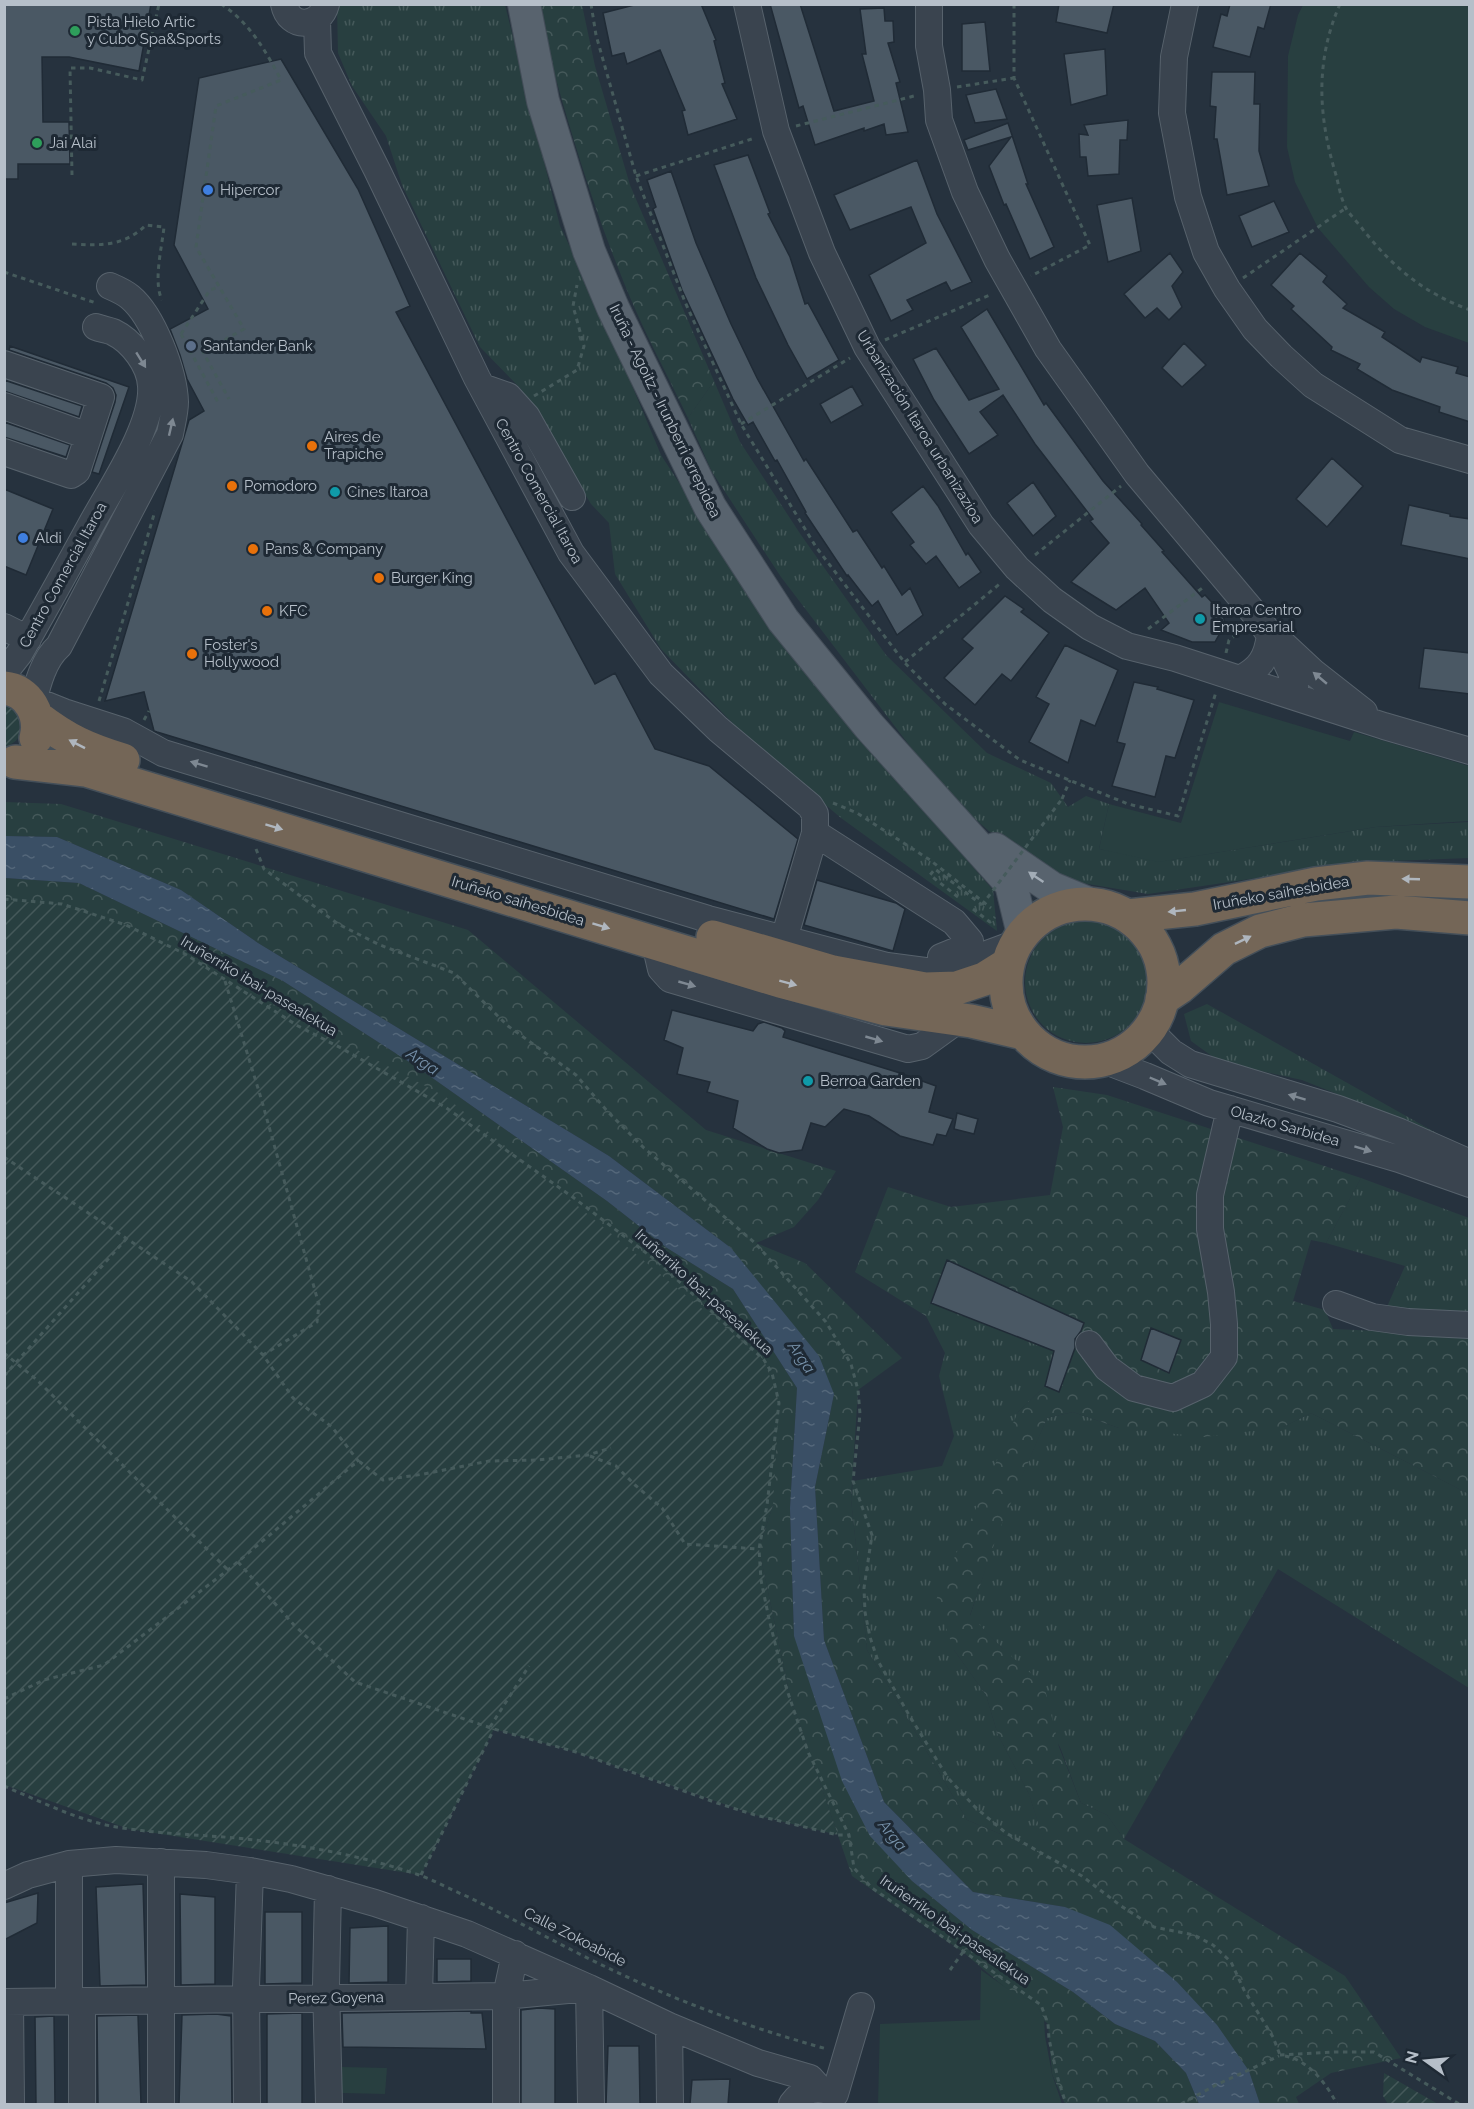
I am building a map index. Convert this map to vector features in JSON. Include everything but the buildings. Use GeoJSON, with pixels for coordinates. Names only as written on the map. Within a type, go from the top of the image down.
{"type":"FeatureCollection","features":[{"type":"Feature","properties":{"kind":"highway"},"geometry":{"type":"LineString","coordinates":[[10,764],[26,754],[34,743],[38,730],[23,684]]}},
{"type":"Feature","properties":{"kind":"highway","name":"Iruñeko saihesbidea"},"geometry":{"type":"LineString","coordinates":[[23,684],[62,735],[89,750],[833,972],[925,989],[957,988],[984,980],[1016,947]]}},
{"type":"Feature","properties":{"kind":"highway","name":"Iruñeko saihesbidea"},"geometry":{"type":"LineString","coordinates":[[10,764],[86,770],[780,981],[886,1009],[1023,1033]]}},
{"type":"Feature","properties":{"kind":"highway","name":"Iruñeko saihesbidea"},"geometry":{"type":"LineString","coordinates":[[1128,916],[1195,909],[1316,884],[1368,878],[1470,882]]}},
{"type":"Feature","properties":{"kind":"highway"},"geometry":{"type":"LineString","coordinates":[[1088,903],[1109,907],[1128,916],[1151,939],[1163,968],[1162,999],[1149,1030],[1129,1049],[1103,1060],[1073,1062],[1046,1052],[1023,1033],[1011,1012],[1006,988],[1016,947],[1030,926],[1067,905],[1088,903]]}},
{"type":"Feature","properties":{"kind":"highway","name":"Iruñeko saihesbidea"},"geometry":{"type":"LineString","coordinates":[[1162,999],[1224,949],[1260,931],[1303,920],[1396,912],[1470,918]]}},
{"type":"Feature","properties":{"kind":"main road","name":"Iruña - Agoitz - Irunberri errepidea"},"geometry":{"type":"LineString","coordinates":[[524,4],[543,101],[589,251],[613,308],[710,507],[783,620],[869,726],[1011,884],[1016,947]]}},
{"type":"Feature","properties":{"kind":"main road","name":"Iruña - Agoitz - Irunberri errepidea"},"geometry":{"type":"LineString","coordinates":[[955,822],[978,834],[1003,855],[1052,888],[1088,903]]}},
{"type":"Feature","properties":{"kind":"street"},"geometry":{"type":"LineString","coordinates":[[284,4],[286,13],[294,21],[306,24],[322,12]]}},
{"type":"Feature","properties":{"kind":"street","name":"Urbanización Itaroa urbanizazioa"},"geometry":{"type":"LineString","coordinates":[[747,4],[776,131],[822,253],[867,347],[981,525],[1017,568],[1052,600],[1090,627],[1127,646],[1470,751]]}},
{"type":"Feature","properties":{"kind":"street"},"geometry":{"type":"LineString","coordinates":[[929,4],[929,46],[937,90],[939,120],[965,192],[997,260],[1048,349],[1137,474],[1221,573],[1282,653],[1291,672],[1295,696]]}},
{"type":"Feature","properties":{"kind":"street"},"geometry":{"type":"LineString","coordinates":[[1185,4],[1174,57],[1172,113],[1188,197],[1206,252],[1227,289],[1255,329],[1313,385],[1401,440],[1470,460]]}},
{"type":"Feature","properties":{"kind":"street","name":"Centro Comercial Itaroa"},"geometry":{"type":"LineString","coordinates":[[322,12],[318,53],[482,387],[571,553],[662,674],[718,729],[810,806],[815,814],[815,834],[784,939]]}},
{"type":"Feature","properties":{"kind":"street","name":"Centro Comercial Itaroa"},"geometry":{"type":"LineString","coordinates":[[23,684],[59,646],[170,434],[175,405],[173,381],[162,347],[132,298],[103,306]]}},
{"type":"Feature","properties":{"kind":"street"},"geometry":{"type":"LineString","coordinates":[[48,660],[51,643],[120,490],[144,426],[151,400],[152,384],[146,367],[133,347],[113,333],[103,306]]}},
{"type":"Feature","properties":{"kind":"street"},"geometry":{"type":"LineString","coordinates":[[4,364],[101,397],[77,471],[71,475],[4,452]]}},
{"type":"Feature","properties":{"kind":"street"},"geometry":{"type":"LineString","coordinates":[[482,387],[508,396],[562,504],[582,551],[583,569]]}},
{"type":"Feature","properties":{"kind":"street"},"geometry":{"type":"LineString","coordinates":[[4,406],[88,436]]}},
{"type":"Feature","properties":{"kind":"street"},"geometry":{"type":"LineString","coordinates":[[519,416],[527,417],[572,497]]}},
{"type":"Feature","properties":{"kind":"street","name":"Centro Comercial Itaroa"},"geometry":{"type":"LineString","coordinates":[[23,684],[120,490]]}},
{"type":"Feature","properties":{"kind":"street"},"geometry":{"type":"LineString","coordinates":[[4,627],[23,684]]}},
{"type":"Feature","properties":{"kind":"street"},"geometry":{"type":"LineString","coordinates":[[1231,676],[1258,668],[1264,660],[1264,627]]}},
{"type":"Feature","properties":{"kind":"street"},"geometry":{"type":"LineString","coordinates":[[1264,627],[1339,694],[1384,726]]}},
{"type":"Feature","properties":{"kind":"street","name":"Centro Comercial Itaroa"},"geometry":{"type":"LineString","coordinates":[[48,660],[68,706],[91,710]]}},
{"type":"Feature","properties":{"kind":"street","name":"Centro Comercial Itaroa"},"geometry":{"type":"LineString","coordinates":[[23,684],[91,710],[163,753],[328,794],[587,872],[784,939],[854,958],[887,966],[925,971],[952,967],[1016,947]]}},
{"type":"Feature","properties":{"kind":"street"},"geometry":{"type":"LineString","coordinates":[[815,834],[954,922],[970,941],[968,946],[952,954],[933,959],[854,958]]}},
{"type":"Feature","properties":{"kind":"street","name":"Olazko Sarbidea"},"geometry":{"type":"LineString","coordinates":[[1149,1030],[1171,1052],[1190,1064],[1348,1113],[1400,1132],[1470,1163]]}},
{"type":"Feature","properties":{"kind":"street","name":"Olazko Sarbidea"},"geometry":{"type":"LineString","coordinates":[[1103,1060],[1209,1103],[1388,1156],[1470,1184]]}},
{"type":"Feature","properties":{"kind":"street"},"geometry":{"type":"LineString","coordinates":[[1089,1344],[1107,1368],[1134,1388],[1173,1398],[1203,1384],[1224,1357],[1221,1292],[1210,1229],[1210,1195],[1230,1109]]}},
{"type":"Feature","properties":{"kind":"street"},"geometry":{"type":"LineString","coordinates":[[1336,1304],[1372,1317],[1408,1322],[1470,1324]]}},
{"type":"Feature","properties":{"kind":"street"},"geometry":{"type":"LineString","coordinates":[[4,1886],[16,1873],[69,1864],[116,1860],[250,1870],[328,1889],[421,1918],[515,1954],[669,2026],[758,2063],[810,2078],[833,2096]]}},
{"type":"Feature","properties":{"kind":"street"},"geometry":{"type":"LineString","coordinates":[[161,1862],[162,2104]]}},
{"type":"Feature","properties":{"kind":"street"},"geometry":{"type":"LineString","coordinates":[[69,1864],[82,2104]]}},
{"type":"Feature","properties":{"kind":"street"},"geometry":{"type":"LineString","coordinates":[[247,2104],[250,1870]]}},
{"type":"Feature","properties":{"kind":"street"},"geometry":{"type":"LineString","coordinates":[[328,1889],[326,1992],[329,2104]]}},
{"type":"Feature","properties":{"kind":"street"},"geometry":{"type":"LineString","coordinates":[[419,1993],[421,1918]]}},
{"type":"Feature","properties":{"kind":"street"},"geometry":{"type":"LineString","coordinates":[[506,2104],[506,1996],[515,1954]]}},
{"type":"Feature","properties":{"kind":"street"},"geometry":{"type":"LineString","coordinates":[[589,1988],[591,2104]]}},
{"type":"Feature","properties":{"kind":"street","name":"Perez Goyena"},"geometry":{"type":"LineString","coordinates":[[7,2002],[247,2000],[326,1992],[506,1996],[589,1988]]}},
{"type":"Feature","properties":{"kind":"street"},"geometry":{"type":"LineString","coordinates":[[7,2002],[11,2104]]}},
{"type":"Feature","properties":{"kind":"street"},"geometry":{"type":"LineString","coordinates":[[833,2096],[861,2006]]}},
{"type":"Feature","properties":{"kind":"street"},"geometry":{"type":"LineString","coordinates":[[669,2026],[670,2104]]}},
{"type":"Feature","properties":{"kind":"street"},"geometry":{"type":"LineString","coordinates":[[758,2063],[779,2083],[793,2104],[804,2092],[833,2096]]}},
{"type":"Feature","properties":{"kind":"path"},"geometry":{"type":"LineString","coordinates":[[72,175],[69,68],[90,68],[142,80],[159,4]]}},
{"type":"Feature","properties":{"kind":"path"},"geometry":{"type":"LineString","coordinates":[[221,4],[246,25],[281,80],[216,106],[196,248],[244,329],[203,352],[229,399]]}},
{"type":"Feature","properties":{"kind":"path"},"geometry":{"type":"LineString","coordinates":[[591,4],[596,35],[636,176],[684,302],[741,424],[816,547],[905,663],[945,704],[1020,760],[1128,804],[1178,816],[1231,676],[1229,640],[1264,627]]}},
{"type":"Feature","properties":{"kind":"path"},"geometry":{"type":"LineString","coordinates":[[741,424],[867,347],[1012,286],[1090,245],[1014,78],[1014,4]]}},
{"type":"Feature","properties":{"kind":"path"},"geometry":{"type":"LineString","coordinates":[[1340,4],[1330,28],[1323,63],[1322,96],[1323,124],[1346,208],[1386,259],[1425,289],[1470,310]]}},
{"type":"Feature","properties":{"kind":"path"},"geometry":{"type":"LineString","coordinates":[[636,176],[776,131],[937,90],[1014,78]]}},
{"type":"Feature","properties":{"kind":"path"},"geometry":{"type":"LineString","coordinates":[[1227,289],[1346,208]]}},
{"type":"Feature","properties":{"kind":"path"},"geometry":{"type":"LineString","coordinates":[[72,244],[120,243],[138,233],[146,225],[164,227],[158,292],[166,307]]}},
{"type":"Feature","properties":{"kind":"path"},"geometry":{"type":"LineString","coordinates":[[519,416],[547,386],[578,370],[584,346],[573,306],[580,268],[589,251]]}},
{"type":"Feature","properties":{"kind":"path"},"geometry":{"type":"LineString","coordinates":[[4,272],[103,306]]}},
{"type":"Feature","properties":{"kind":"path"},"geometry":{"type":"LineString","coordinates":[[181,334],[210,290],[219,286]]}},
{"type":"Feature","properties":{"kind":"path"},"geometry":{"type":"LineString","coordinates":[[176,325],[219,404]]}},
{"type":"Feature","properties":{"kind":"path"},"geometry":{"type":"LineString","coordinates":[[91,710],[156,511]]}},
{"type":"Feature","properties":{"kind":"path"},"geometry":{"type":"LineString","coordinates":[[1127,646],[1221,573]]}},
{"type":"Feature","properties":{"kind":"path"},"geometry":{"type":"LineString","coordinates":[[984,905],[1062,799],[1070,780]]}},
{"type":"Feature","properties":{"kind":"path"},"geometry":{"type":"LineString","coordinates":[[826,805],[837,803],[857,813],[940,868],[984,905]]}},
{"type":"Feature","properties":{"kind":"path"},"geometry":{"type":"LineString","coordinates":[[255,847],[264,869],[338,924],[380,945],[454,974],[508,1026],[576,1075],[608,1112],[644,1148],[755,1243],[826,1322],[852,1364],[858,1390],[860,1414],[853,1481],[872,1534],[864,1588],[865,1612],[870,1637],[878,1660],[948,1778],[975,1807],[1006,1833],[1082,1876],[1121,1906],[1154,1927],[1194,1935],[1213,1945],[1231,1962],[1244,1990],[1273,2037],[1280,2055]]}},
{"type":"Feature","properties":{"kind":"path"},"geometry":{"type":"LineString","coordinates":[[964,902],[930,875],[935,868],[998,914],[990,922],[973,909]]}},
{"type":"Feature","properties":{"kind":"path","name":"Iruñerriko ibai-pasealekua"},"geometry":{"type":"LineString","coordinates":[[4,899],[62,904],[126,925],[185,954],[297,1026],[341,1048],[470,1123],[658,1262],[764,1360],[772,1372],[779,1403],[767,1505],[759,1549],[761,1580],[786,1687],[808,1752],[849,1835],[854,1868],[872,1888],[1041,2006],[1048,2024],[1049,2039],[1066,2104]]}},
{"type":"Feature","properties":{"kind":"path"},"geometry":{"type":"LineString","coordinates":[[224,979],[261,1098],[319,1305],[317,1322],[263,1355]]}},
{"type":"Feature","properties":{"kind":"path"},"geometry":{"type":"LineString","coordinates":[[4,1157],[192,1282],[263,1355],[293,1398],[332,1427],[360,1462],[383,1480],[489,1461],[538,1460],[588,1455],[611,1448]]}},
{"type":"Feature","properties":{"kind":"path"},"geometry":{"type":"LineString","coordinates":[[4,1376],[127,1238]]}},
{"type":"Feature","properties":{"kind":"path"},"geometry":{"type":"LineString","coordinates":[[4,1353],[37,1380],[228,1570]]}},
{"type":"Feature","properties":{"kind":"path"},"geometry":{"type":"LineString","coordinates":[[588,1455],[616,1466],[662,1508],[685,1544],[759,1549]]}},
{"type":"Feature","properties":{"kind":"path"},"geometry":{"type":"LineString","coordinates":[[4,1699],[44,1680],[104,1665],[228,1570],[353,1465],[360,1462]]}},
{"type":"Feature","properties":{"kind":"path"},"geometry":{"type":"LineString","coordinates":[[238,1562],[294,1626],[355,1682],[492,1728],[576,1752],[755,1815],[849,1835]]}},
{"type":"Feature","properties":{"kind":"path"},"geometry":{"type":"LineString","coordinates":[[421,1875],[492,1728],[529,1666]]}},
{"type":"Feature","properties":{"kind":"path","name":"Calle Zokoabide"},"geometry":{"type":"LineString","coordinates":[[4,1786],[87,1820],[105,1825],[152,1833],[254,1840],[297,1846],[371,1861],[421,1875],[606,1967],[721,2015],[783,2037],[847,2054]]}},
{"type":"Feature","properties":{"kind":"path"},"geometry":{"type":"LineString","coordinates":[[950,1970],[963,1952]]}},
{"type":"Feature","properties":{"kind":"path"},"geometry":{"type":"LineString","coordinates":[[1181,2104],[1280,2055],[1374,2052],[1459,2104]]}},
{"type":"Feature","properties":{"kind":"path"},"geometry":{"type":"LineString","coordinates":[[1280,2055],[1292,2057],[1312,2071],[1331,2091],[1338,2104]]}},
{"type":"Feature","properties":{"kind":"green space"},"geometry":{"type":"Polygon","coordinates":[[[337,5],[505,5],[560,226],[605,321],[661,455],[784,645],[993,890],[997,931],[841,818],[747,738],[661,649],[615,574],[609,523],[591,504],[521,389],[480,347],[402,185],[386,136],[352,86],[338,53],[337,5]]]}},
{"type":"Feature","properties":{"kind":"green space"},"geometry":{"type":"Polygon","coordinates":[[[536,5],[582,5],[595,66],[630,185],[714,381],[688,418],[648,338],[606,236],[568,121],[536,5]]]}},
{"type":"Feature","properties":{"kind":"green space"},"geometry":{"type":"Polygon","coordinates":[[[1303,5],[1469,5],[1469,343],[1425,327],[1394,309],[1369,287],[1318,228],[1295,182],[1287,147],[1288,56],[1298,15],[1303,5]]]}},
{"type":"Feature","properties":{"kind":"green space"},"geometry":{"type":"Polygon","coordinates":[[[714,381],[740,442],[801,535],[886,655],[987,753],[1051,783],[1068,807],[1086,796],[1109,804],[1099,849],[1170,860],[1376,827],[1469,822],[1469,858],[1364,862],[1148,894],[1070,881],[989,831],[948,796],[781,577],[712,472],[688,418],[714,381]]]}},
{"type":"Feature","properties":{"kind":"green space"},"geometry":{"type":"Polygon","coordinates":[[[1219,702],[1350,741],[1354,732],[1469,766],[1469,821],[1376,827],[1159,862],[1099,849],[1109,804],[1181,823],[1219,702]]]}},
{"type":"Feature","properties":{"kind":"green space"},"geometry":{"type":"Polygon","coordinates":[[[5,703],[20,715],[21,726],[20,735],[15,742],[5,747],[5,703]]]}},
{"type":"Feature","properties":{"kind":"green space"},"geometry":{"type":"Polygon","coordinates":[[[4,802],[61,804],[468,930],[706,1130],[836,1171],[818,1200],[794,1227],[756,1243],[805,1263],[902,1358],[858,1390],[851,1499],[867,1650],[967,1820],[1049,1858],[1029,1794],[998,1735],[986,1695],[954,1650],[936,1600],[1018,1412],[1045,1386],[1059,1391],[1084,1323],[948,1260],[926,1316],[855,1272],[888,1187],[951,1207],[1050,1195],[1063,1127],[1053,1087],[1107,1095],[1361,1178],[1326,1243],[1311,1240],[1293,1301],[1325,1310],[1333,1329],[1469,1335],[1469,1494],[1311,1413],[1283,1427],[1204,1437],[1119,1428],[1073,1412],[1047,1418],[998,1533],[970,1615],[1002,1648],[1044,1685],[1059,1747],[1081,1803],[1107,1815],[1124,1839],[1345,1976],[1401,2058],[1331,2073],[1296,2097],[1299,2104],[1260,2104],[1249,2071],[1065,1907],[973,1892],[884,1802],[824,1640],[815,1487],[834,1394],[731,1248],[609,1156],[258,943],[181,890],[57,837],[5,836],[4,802]]]}},
{"type":"Feature","properties":{"kind":"green space"},"geometry":{"type":"Polygon","coordinates":[[[4,878],[79,883],[283,981],[414,1065],[607,1201],[667,1248],[733,1289],[797,1388],[790,1508],[794,1636],[912,1881],[972,1930],[1073,1992],[1115,2024],[1155,2041],[1186,2073],[1199,2104],[1065,2104],[1052,2074],[1048,2024],[963,1952],[852,1876],[790,1696],[759,1549],[773,1505],[5,903],[4,878]]]}},
{"type":"Feature","properties":{"kind":"green space"},"geometry":{"type":"Polygon","coordinates":[[[5,901],[62,904],[126,925],[185,954],[224,979],[446,1097],[764,1360],[779,1403],[773,1505],[759,1549],[790,1696],[838,1835],[755,1815],[576,1752],[494,1729],[421,1875],[129,1829],[5,1785],[5,901]]]}},
{"type":"Feature","properties":{"kind":"green space"},"geometry":{"type":"Polygon","coordinates":[[[1086,921],[1109,926],[1120,931],[1129,939],[1137,948],[1142,959],[1147,982],[1142,1005],[1137,1016],[1129,1025],[1120,1033],[1109,1038],[1086,1043],[1063,1038],[1052,1033],[1043,1025],[1035,1016],[1030,1005],[1025,982],[1030,959],[1035,948],[1043,939],[1052,931],[1063,926],[1086,921]]]}},
{"type":"Feature","properties":{"kind":"green space"},"geometry":{"type":"Polygon","coordinates":[[[1207,1004],[1440,1135],[1302,1080],[1220,1062],[1191,1041],[1184,1014],[1207,1004]]]}},
{"type":"Feature","properties":{"kind":"green space"},"geometry":{"type":"Polygon","coordinates":[[[1361,1178],[1469,1218],[1469,1312],[1386,1309],[1405,1266],[1326,1243],[1361,1178]]]}},
{"type":"Feature","properties":{"kind":"green space"},"geometry":{"type":"Polygon","coordinates":[[[931,1303],[1054,1351],[1045,1386],[1018,1412],[954,1650],[986,1695],[998,1735],[1029,1794],[1050,1859],[1010,1838],[967,1820],[867,1650],[851,1499],[853,1481],[942,1466],[954,1436],[939,1376],[945,1353],[926,1316],[931,1303]]]}},
{"type":"Feature","properties":{"kind":"green space"},"geometry":{"type":"Polygon","coordinates":[[[1073,1412],[1119,1428],[1283,1427],[1311,1413],[1469,1494],[1469,1688],[1278,1569],[1124,1839],[1107,1815],[1081,1803],[1060,1747],[1002,1648],[970,1616],[997,1533],[1047,1418],[1073,1412]]]}},
{"type":"Feature","properties":{"kind":"green space"},"geometry":{"type":"Polygon","coordinates":[[[981,1970],[1005,1987],[1035,2003],[1044,2018],[1052,2074],[1062,2104],[878,2104],[880,2024],[980,2020],[981,1970]]]}},
{"type":"Feature","properties":{"kind":"green space"},"geometry":{"type":"Polygon","coordinates":[[[342,2067],[387,2068],[385,2094],[342,2093],[342,2067]]]}},
{"type":"Feature","properties":{"kind":"green space"},"geometry":{"type":"Polygon","coordinates":[[[1384,2073],[1438,2104],[1388,2104],[1383,2096],[1384,2073]]]}},
{"type":"Feature","properties":{"kind":"water","name":"Arga"},"geometry":{"type":"Polygon","coordinates":[[[5,836],[57,837],[181,890],[258,943],[609,1156],[731,1248],[819,1356],[834,1394],[815,1487],[824,1640],[884,1802],[973,1892],[1065,1907],[1110,1925],[1177,1982],[1217,2025],[1249,2071],[1260,2104],[1199,2104],[1186,2073],[1155,2041],[1115,2024],[1073,1992],[972,1930],[912,1881],[870,1836],[842,1781],[794,1636],[790,1508],[797,1388],[733,1289],[667,1248],[607,1201],[414,1065],[283,981],[79,883],[5,878],[5,836]]]}},
{"type":"Feature","properties":{"kind":"place","name":"Pista Hielo Artic y Cubo Spa&Sports"},"geometry":{"type":"Point","coordinates":[75,31]}},
{"type":"Feature","properties":{"kind":"place","name":"Jai Alai"},"geometry":{"type":"Point","coordinates":[37,143]}},
{"type":"Feature","properties":{"kind":"place","name":"Hipercor"},"geometry":{"type":"Point","coordinates":[208,190]}},
{"type":"Feature","properties":{"kind":"place","name":"Santander Bank"},"geometry":{"type":"Point","coordinates":[191,346]}},
{"type":"Feature","properties":{"kind":"place","name":"Aires de Trapiche"},"geometry":{"type":"Point","coordinates":[312,446]}},
{"type":"Feature","properties":{"kind":"place","name":"Pomodoro"},"geometry":{"type":"Point","coordinates":[232,486]}},
{"type":"Feature","properties":{"kind":"place","name":"Cines Itaroa"},"geometry":{"type":"Point","coordinates":[335,492]}},
{"type":"Feature","properties":{"kind":"place","name":"Aldi"},"geometry":{"type":"Point","coordinates":[23,538]}},
{"type":"Feature","properties":{"kind":"place","name":"Pans & Company"},"geometry":{"type":"Point","coordinates":[253,549]}},
{"type":"Feature","properties":{"kind":"place","name":"Burger King"},"geometry":{"type":"Point","coordinates":[379,578]}},
{"type":"Feature","properties":{"kind":"place","name":"KFC"},"geometry":{"type":"Point","coordinates":[267,611]}},
{"type":"Feature","properties":{"kind":"place","name":"Itaroa Centro Empresarial"},"geometry":{"type":"Point","coordinates":[1200,619]}},
{"type":"Feature","properties":{"kind":"place","name":"Foster's Hollywood"},"geometry":{"type":"Point","coordinates":[192,654]}},
{"type":"Feature","properties":{"kind":"place","name":"Berroa Garden"},"geometry":{"type":"Point","coordinates":[808,1081]}}]}
